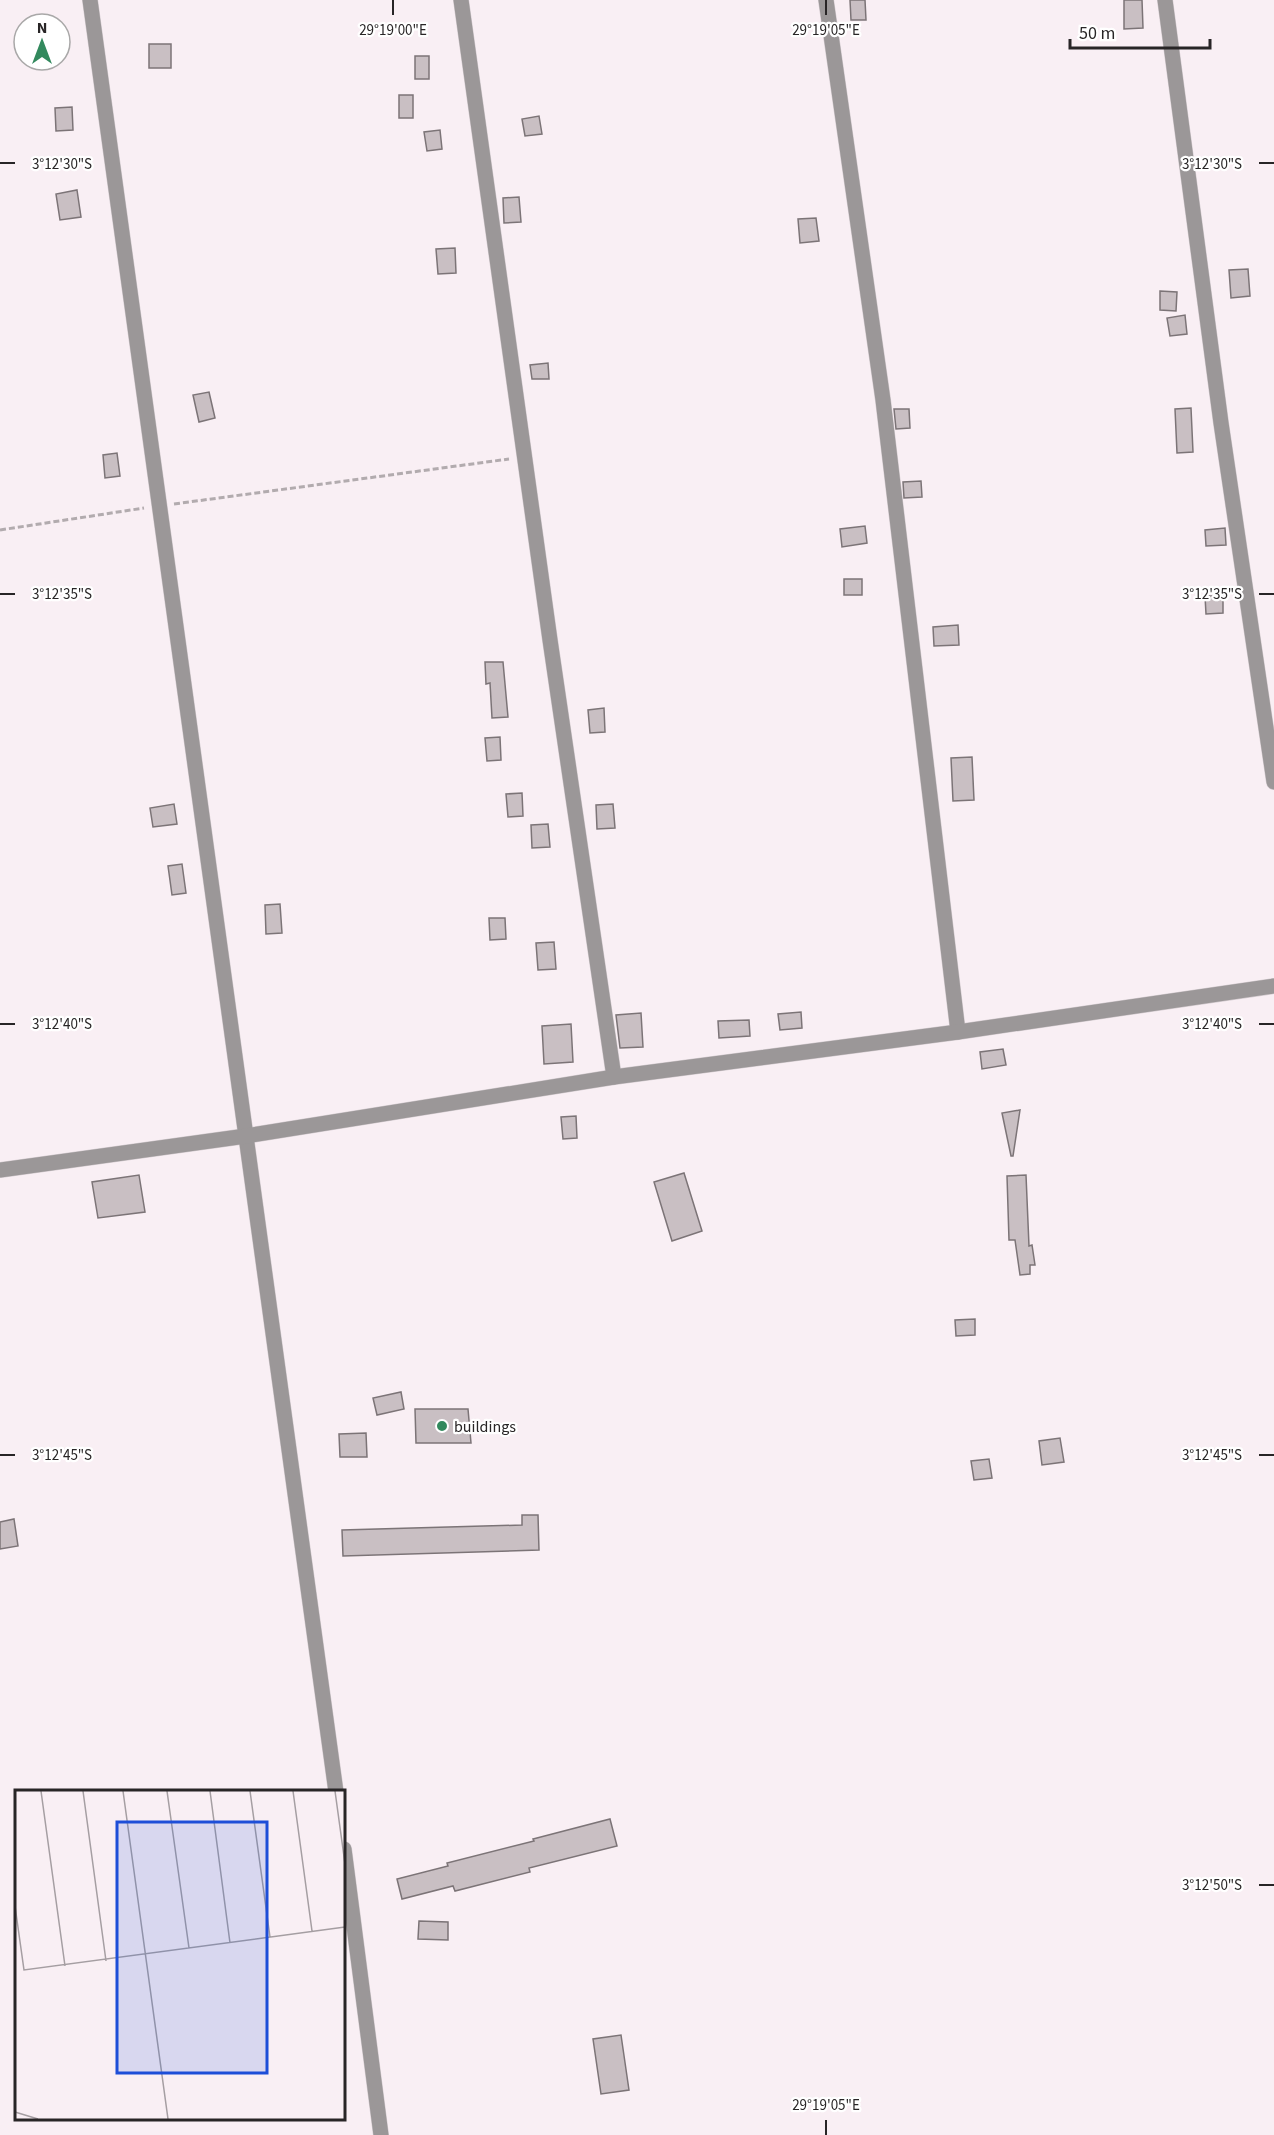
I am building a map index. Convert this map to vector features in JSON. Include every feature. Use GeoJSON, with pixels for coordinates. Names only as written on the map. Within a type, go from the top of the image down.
{"type":"FeatureCollection","features":[{"type":"Feature","properties":{"kind":"street"},"geometry":{"type":"LineString","coordinates":[[90,0],[306,1587],[336,1790]]}},
{"type":"Feature","properties":{"kind":"street"},"geometry":{"type":"LineString","coordinates":[[461,0],[524,457],[614,1077]]}},
{"type":"Feature","properties":{"kind":"street"},"geometry":{"type":"LineString","coordinates":[[826,0],[883,400],[958,1032]]}},
{"type":"Feature","properties":{"kind":"street"},"geometry":{"type":"LineString","coordinates":[[1165,0],[1221,423],[1274,782]]}},
{"type":"Feature","properties":{"kind":"street"},"geometry":{"type":"LineString","coordinates":[[0,1170],[246,1136],[614,1077],[958,1032],[1274,986]]}},
{"type":"Feature","properties":{"kind":"street"},"geometry":{"type":"LineString","coordinates":[[345,1857],[381,2135]]}},
{"type":"Feature","properties":{"kind":"path"},"geometry":{"type":"LineString","coordinates":[[0,530],[159,506],[524,457]]}},
{"type":"Feature","properties":{"kind":"building"},"geometry":{"type":"Polygon","coordinates":[[[850,0],[865,0],[866,20],[851,20],[850,0]]]}},
{"type":"Feature","properties":{"kind":"building"},"geometry":{"type":"Polygon","coordinates":[[[1124,0],[1142,0],[1143,28],[1124,29],[1124,0]]]}},
{"type":"Feature","properties":{"kind":"building"},"geometry":{"type":"Polygon","coordinates":[[[149,44],[171,44],[171,68],[149,68],[149,44]]]}},
{"type":"Feature","properties":{"kind":"building"},"geometry":{"type":"Polygon","coordinates":[[[415,56],[429,56],[429,79],[415,79],[415,56]]]}},
{"type":"Feature","properties":{"kind":"building"},"geometry":{"type":"Polygon","coordinates":[[[399,95],[413,95],[413,118],[399,118],[399,95]]]}},
{"type":"Feature","properties":{"kind":"building"},"geometry":{"type":"Polygon","coordinates":[[[72,107],[73,130],[56,131],[55,108],[72,107]]]}},
{"type":"Feature","properties":{"kind":"building"},"geometry":{"type":"Polygon","coordinates":[[[539,116],[542,134],[525,136],[522,119],[539,116]]]}},
{"type":"Feature","properties":{"kind":"building"},"geometry":{"type":"Polygon","coordinates":[[[440,130],[442,149],[427,151],[424,132],[440,130]]]}},
{"type":"Feature","properties":{"kind":"building"},"geometry":{"type":"Polygon","coordinates":[[[77,190],[81,217],[60,220],[56,194],[77,190]]]}},
{"type":"Feature","properties":{"kind":"building"},"geometry":{"type":"Polygon","coordinates":[[[519,197],[521,222],[504,223],[503,198],[519,197]]]}},
{"type":"Feature","properties":{"kind":"building"},"geometry":{"type":"Polygon","coordinates":[[[816,218],[819,241],[800,243],[798,219],[816,218]]]}},
{"type":"Feature","properties":{"kind":"building"},"geometry":{"type":"Polygon","coordinates":[[[455,248],[456,273],[438,274],[436,249],[455,248]]]}},
{"type":"Feature","properties":{"kind":"building"},"geometry":{"type":"Polygon","coordinates":[[[1248,269],[1250,296],[1231,298],[1229,270],[1248,269]]]}},
{"type":"Feature","properties":{"kind":"building"},"geometry":{"type":"Polygon","coordinates":[[[1160,291],[1177,292],[1176,311],[1160,310],[1160,291]]]}},
{"type":"Feature","properties":{"kind":"building"},"geometry":{"type":"Polygon","coordinates":[[[1185,315],[1187,334],[1170,336],[1167,318],[1185,315]]]}},
{"type":"Feature","properties":{"kind":"building"},"geometry":{"type":"Polygon","coordinates":[[[548,363],[549,379],[532,379],[530,365],[548,363]]]}},
{"type":"Feature","properties":{"kind":"building"},"geometry":{"type":"Polygon","coordinates":[[[209,392],[215,418],[199,422],[193,395],[209,392]]]}},
{"type":"Feature","properties":{"kind":"building"},"geometry":{"type":"Polygon","coordinates":[[[1191,408],[1193,452],[1177,453],[1175,409],[1191,408]]]}},
{"type":"Feature","properties":{"kind":"building"},"geometry":{"type":"Polygon","coordinates":[[[894,409],[909,409],[910,428],[896,429],[894,409]]]}},
{"type":"Feature","properties":{"kind":"building"},"geometry":{"type":"Polygon","coordinates":[[[117,453],[120,476],[105,478],[103,455],[117,453]]]}},
{"type":"Feature","properties":{"kind":"building"},"geometry":{"type":"Polygon","coordinates":[[[921,481],[922,497],[904,498],[903,482],[921,481]]]}},
{"type":"Feature","properties":{"kind":"building"},"geometry":{"type":"Polygon","coordinates":[[[865,526],[867,543],[842,547],[840,529],[865,526]]]}},
{"type":"Feature","properties":{"kind":"building"},"geometry":{"type":"Polygon","coordinates":[[[1225,528],[1226,545],[1206,546],[1205,530],[1225,528]]]}},
{"type":"Feature","properties":{"kind":"building"},"geometry":{"type":"Polygon","coordinates":[[[844,579],[862,579],[862,595],[844,595],[844,579]]]}},
{"type":"Feature","properties":{"kind":"building"},"geometry":{"type":"Polygon","coordinates":[[[1205,596],[1223,596],[1223,613],[1206,614],[1205,596]]]}},
{"type":"Feature","properties":{"kind":"building"},"geometry":{"type":"Polygon","coordinates":[[[958,625],[959,645],[934,646],[933,627],[958,625]]]}},
{"type":"Feature","properties":{"kind":"building"},"geometry":{"type":"Polygon","coordinates":[[[485,662],[503,662],[508,717],[492,718],[490,683],[486,684],[485,662]]]}},
{"type":"Feature","properties":{"kind":"building"},"geometry":{"type":"Polygon","coordinates":[[[604,708],[605,732],[590,733],[588,710],[604,708]]]}},
{"type":"Feature","properties":{"kind":"building"},"geometry":{"type":"Polygon","coordinates":[[[500,737],[501,760],[487,761],[485,738],[500,737]]]}},
{"type":"Feature","properties":{"kind":"building"},"geometry":{"type":"Polygon","coordinates":[[[972,757],[974,800],[953,801],[951,758],[972,757]]]}},
{"type":"Feature","properties":{"kind":"building"},"geometry":{"type":"Polygon","coordinates":[[[522,793],[523,816],[508,817],[506,794],[522,793]]]}},
{"type":"Feature","properties":{"kind":"building"},"geometry":{"type":"Polygon","coordinates":[[[174,804],[177,824],[153,827],[150,808],[174,804]]]}},
{"type":"Feature","properties":{"kind":"building"},"geometry":{"type":"Polygon","coordinates":[[[613,804],[615,828],[597,829],[596,805],[613,804]]]}},
{"type":"Feature","properties":{"kind":"building"},"geometry":{"type":"Polygon","coordinates":[[[548,824],[550,847],[532,848],[531,825],[548,824]]]}},
{"type":"Feature","properties":{"kind":"building"},"geometry":{"type":"Polygon","coordinates":[[[182,864],[186,893],[172,895],[168,866],[182,864]]]}},
{"type":"Feature","properties":{"kind":"building"},"geometry":{"type":"Polygon","coordinates":[[[280,904],[282,933],[266,934],[265,905],[280,904]]]}},
{"type":"Feature","properties":{"kind":"building"},"geometry":{"type":"Polygon","coordinates":[[[489,918],[505,918],[506,939],[490,940],[489,918]]]}},
{"type":"Feature","properties":{"kind":"building"},"geometry":{"type":"Polygon","coordinates":[[[554,942],[556,969],[538,970],[536,943],[554,942]]]}},
{"type":"Feature","properties":{"kind":"building"},"geometry":{"type":"Polygon","coordinates":[[[801,1012],[802,1028],[780,1030],[778,1014],[801,1012]]]}},
{"type":"Feature","properties":{"kind":"building"},"geometry":{"type":"Polygon","coordinates":[[[641,1013],[643,1047],[620,1048],[616,1015],[641,1013]]]}},
{"type":"Feature","properties":{"kind":"building"},"geometry":{"type":"Polygon","coordinates":[[[749,1020],[750,1036],[719,1038],[718,1021],[749,1020]]]}},
{"type":"Feature","properties":{"kind":"building"},"geometry":{"type":"Polygon","coordinates":[[[571,1024],[573,1062],[544,1064],[542,1026],[571,1024]]]}},
{"type":"Feature","properties":{"kind":"building"},"geometry":{"type":"Polygon","coordinates":[[[1003,1049],[1006,1065],[982,1069],[980,1052],[1003,1049]]]}},
{"type":"Feature","properties":{"kind":"building"},"geometry":{"type":"Polygon","coordinates":[[[1020,1110],[1013,1156],[1011,1156],[1002,1113],[1020,1110]]]}},
{"type":"Feature","properties":{"kind":"building"},"geometry":{"type":"Polygon","coordinates":[[[576,1116],[577,1138],[563,1139],[561,1117],[576,1116]]]}},
{"type":"Feature","properties":{"kind":"building"},"geometry":{"type":"Polygon","coordinates":[[[684,1173],[702,1231],[672,1241],[654,1182],[684,1173]]]}},
{"type":"Feature","properties":{"kind":"building"},"geometry":{"type":"Polygon","coordinates":[[[139,1175],[145,1212],[98,1218],[92,1182],[139,1175]]]}},
{"type":"Feature","properties":{"kind":"building"},"geometry":{"type":"Polygon","coordinates":[[[1026,1175],[1029,1246],[1032,1245],[1035,1265],[1030,1265],[1030,1274],[1020,1275],[1015,1240],[1009,1240],[1007,1176],[1026,1175]]]}},
{"type":"Feature","properties":{"kind":"building"},"geometry":{"type":"Polygon","coordinates":[[[975,1319],[975,1335],[956,1336],[955,1320],[975,1319]]]}},
{"type":"Feature","properties":{"kind":"building"},"geometry":{"type":"Polygon","coordinates":[[[401,1392],[404,1409],[377,1415],[373,1398],[401,1392]]]}},
{"type":"Feature","properties":{"kind":"building","name":"buildings"},"geometry":{"type":"Polygon","coordinates":[[[415,1409],[468,1409],[471,1443],[416,1443],[415,1409]]]}},
{"type":"Feature","properties":{"kind":"building"},"geometry":{"type":"Polygon","coordinates":[[[366,1433],[367,1457],[340,1457],[339,1434],[366,1433]]]}},
{"type":"Feature","properties":{"kind":"building"},"geometry":{"type":"Polygon","coordinates":[[[1060,1438],[1064,1462],[1042,1465],[1039,1441],[1060,1438]]]}},
{"type":"Feature","properties":{"kind":"building"},"geometry":{"type":"Polygon","coordinates":[[[989,1459],[992,1478],[974,1480],[971,1461],[989,1459]]]}},
{"type":"Feature","properties":{"kind":"building"},"geometry":{"type":"Polygon","coordinates":[[[522,1515],[538,1515],[539,1550],[343,1556],[342,1530],[522,1525],[522,1515]]]}},
{"type":"Feature","properties":{"kind":"building"},"geometry":{"type":"Polygon","coordinates":[[[14,1519],[18,1546],[0,1549],[0,1522],[14,1519]]]}},
{"type":"Feature","properties":{"kind":"building"},"geometry":{"type":"Polygon","coordinates":[[[610,1819],[617,1846],[529,1868],[530,1872],[455,1891],[453,1886],[402,1899],[397,1879],[448,1866],[447,1863],[610,1819]]]}},
{"type":"Feature","properties":{"kind":"building"},"geometry":{"type":"Polygon","coordinates":[[[419,1921],[448,1922],[448,1940],[418,1939],[419,1921]]]}},
{"type":"Feature","properties":{"kind":"building"},"geometry":{"type":"Polygon","coordinates":[[[621,2035],[629,2090],[601,2094],[593,2039],[621,2035]]]}},
{"type":"Feature","properties":{"kind":"place","name":"buildings"},"geometry":{"type":"Point","coordinates":[442,1426]}}]}
